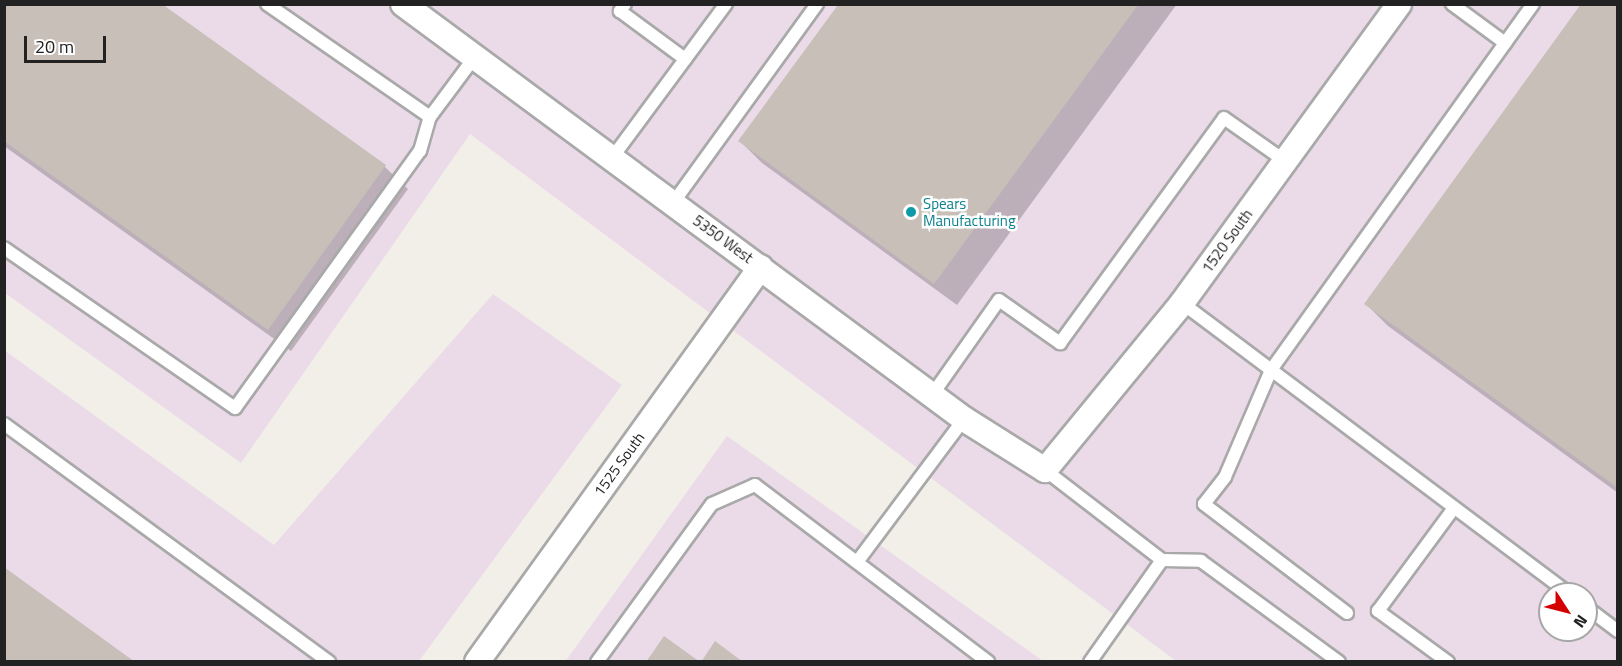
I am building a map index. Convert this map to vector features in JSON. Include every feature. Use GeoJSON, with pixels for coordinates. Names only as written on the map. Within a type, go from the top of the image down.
{"type":"FeatureCollection","features":[{"type":"Feature","properties":{"kind":"street","name":"5350 West"},"geometry":{"type":"LineString","coordinates":[[403,4],[762,267],[964,419],[1045,470]]}},
{"type":"Feature","properties":{"kind":"street","name":"1520 South"},"geometry":{"type":"LineString","coordinates":[[1045,470],[1182,303],[1399,4]]}},
{"type":"Feature","properties":{"kind":"street","name":"1525 South"},"geometry":{"type":"LineString","coordinates":[[477,662],[762,267]]}},
{"type":"Feature","properties":{"kind":"lane"},"geometry":{"type":"LineString","coordinates":[[267,4],[430,117]]}},
{"type":"Feature","properties":{"kind":"lane"},"geometry":{"type":"LineString","coordinates":[[625,4],[620,11],[685,59]]}},
{"type":"Feature","properties":{"kind":"lane"},"geometry":{"type":"LineString","coordinates":[[612,158],[726,4]]}},
{"type":"Feature","properties":{"kind":"lane"},"geometry":{"type":"LineString","coordinates":[[673,203],[817,4]]}},
{"type":"Feature","properties":{"kind":"lane"},"geometry":{"type":"LineString","coordinates":[[1452,4],[1505,43]]}},
{"type":"Feature","properties":{"kind":"lane"},"geometry":{"type":"LineString","coordinates":[[1347,613],[1204,504],[1225,477],[1271,370],[1533,4]]}},
{"type":"Feature","properties":{"kind":"lane"},"geometry":{"type":"LineString","coordinates":[[4,248],[235,408],[420,151],[430,117],[474,58]]}},
{"type":"Feature","properties":{"kind":"lane"},"geometry":{"type":"LineString","coordinates":[[932,395],[999,300],[1060,343],[1224,118],[1286,161]]}},
{"type":"Feature","properties":{"kind":"lane"},"geometry":{"type":"LineString","coordinates":[[1182,303],[1553,582]]}},
{"type":"Feature","properties":{"kind":"lane"},"geometry":{"type":"LineString","coordinates":[[857,562],[964,419]]}},
{"type":"Feature","properties":{"kind":"lane"},"geometry":{"type":"LineString","coordinates":[[4,424],[330,662]]}},
{"type":"Feature","properties":{"kind":"lane"},"geometry":{"type":"LineString","coordinates":[[1045,470],[1162,560],[1202,561],[1339,662]]}},
{"type":"Feature","properties":{"kind":"lane"},"geometry":{"type":"LineString","coordinates":[[597,662],[712,504],[755,485],[988,662]]}},
{"type":"Feature","properties":{"kind":"lane"},"geometry":{"type":"LineString","coordinates":[[1448,662],[1378,611],[1454,508]]}},
{"type":"Feature","properties":{"kind":"lane"},"geometry":{"type":"LineString","coordinates":[[1090,662],[1162,560]]}},
{"type":"Feature","properties":{"kind":"lane"},"geometry":{"type":"LineString","coordinates":[[1598,616],[1617,631]]}},
{"type":"Feature","properties":{"kind":"shaded area"},"geometry":{"type":"Polygon","coordinates":[[[5,5],[1617,5],[1617,661],[1176,661],[470,134],[241,463],[5,293],[5,5]]]}},
{"type":"Feature","properties":{"kind":"shaded area"},"geometry":{"type":"Polygon","coordinates":[[[493,294],[622,385],[419,661],[5,661],[4,350],[274,545],[493,294]]]}},
{"type":"Feature","properties":{"kind":"shaded area"},"geometry":{"type":"Polygon","coordinates":[[[727,436],[1043,661],[565,662],[727,436]]]}},
{"type":"Feature","properties":{"kind":"building"},"geometry":{"type":"Polygon","coordinates":[[[4,4],[162,4],[386,165],[268,330],[4,141],[4,4]]]}},
{"type":"Feature","properties":{"kind":"building"},"geometry":{"type":"Polygon","coordinates":[[[1581,4],[1618,4],[1618,488],[1364,304],[1581,4]]]}},
{"type":"Feature","properties":{"kind":"building","name":"Spears Manufacturing"},"geometry":{"type":"Polygon","coordinates":[[[838,5],[1138,5],[934,284],[738,141],[838,5]]]}},
{"type":"Feature","properties":{"kind":"building"},"geometry":{"type":"Polygon","coordinates":[[[4,567],[135,662],[4,662],[4,567]]]}},
{"type":"Feature","properties":{"kind":"building"},"geometry":{"type":"Polygon","coordinates":[[[664,636],[700,662],[646,662],[664,636]]]}},
{"type":"Feature","properties":{"kind":"building"},"geometry":{"type":"Polygon","coordinates":[[[715,641],[743,662],[701,662],[715,641]]]}},
{"type":"Feature","properties":{"kind":"place","name":"Spears Manufacturing"},"geometry":{"type":"Point","coordinates":[911,212]}}]}
